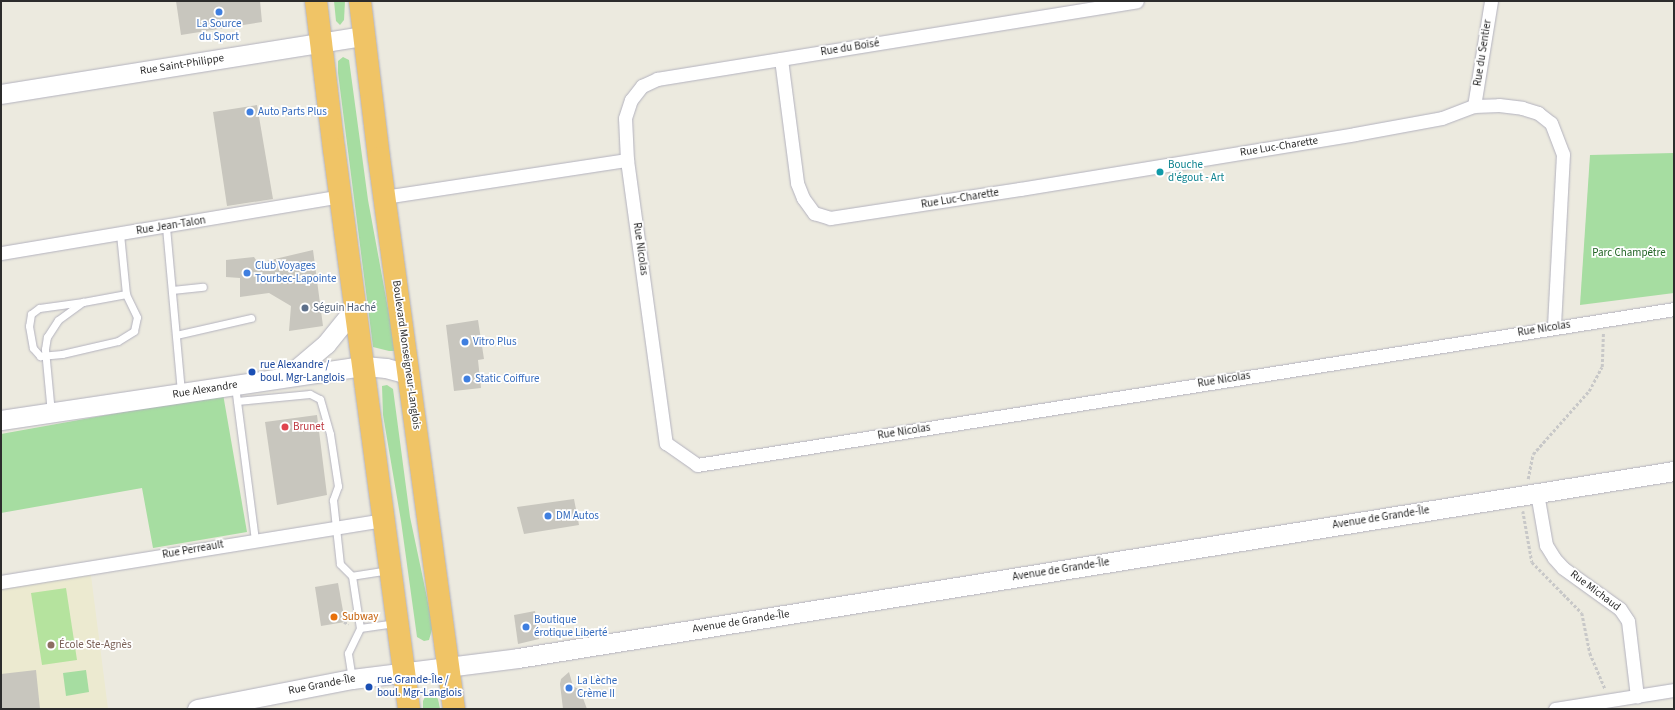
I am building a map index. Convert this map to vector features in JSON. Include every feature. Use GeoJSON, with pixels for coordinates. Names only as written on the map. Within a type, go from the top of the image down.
{"type":"FeatureCollection","features":[{"type":"Feature","properties":{"kind":"highway"},"geometry":{"type":"LineString","coordinates":[[316,1],[340,196],[409,709]]}},
{"type":"Feature","properties":{"kind":"highway","name":"Boulevard Monseigneur-Langlois"},"geometry":{"type":"LineString","coordinates":[[360,1],[384,197],[454,709]]}},
{"type":"Feature","properties":{"kind":"street","name":"Rue du Boisé"},"geometry":{"type":"LineString","coordinates":[[627,160],[625,118],[631,100],[642,86],[657,79],[1136,1]]}},
{"type":"Feature","properties":{"kind":"street","name":"Rue du Sentier"},"geometry":{"type":"LineString","coordinates":[[1474,106],[1491,1]]}},
{"type":"Feature","properties":{"kind":"street","name":"Rue Saint-Philippe"},"geometry":{"type":"LineString","coordinates":[[1,94],[364,36]]}},
{"type":"Feature","properties":{"kind":"street","name":"Rue Luc-Charette"},"geometry":{"type":"LineString","coordinates":[[781,59],[797,183],[803,198],[814,213],[830,218],[1020,190],[1355,134],[1442,118],[1474,106],[1499,105],[1522,108],[1538,113],[1550,123],[1557,136],[1563,154],[1554,328]]}},
{"type":"Feature","properties":{"kind":"street"},"geometry":{"type":"LineString","coordinates":[[384,197],[627,160]]}},
{"type":"Feature","properties":{"kind":"street","name":"Rue Nicolas"},"geometry":{"type":"LineString","coordinates":[[627,160],[666,443],[696,465],[1674,309]]}},
{"type":"Feature","properties":{"kind":"street","name":"Rue Jean-Talon"},"geometry":{"type":"LineString","coordinates":[[1,253],[166,227],[340,196]]}},
{"type":"Feature","properties":{"kind":"street"},"geometry":{"type":"LineString","coordinates":[[287,377],[326,344],[355,308]]}},
{"type":"Feature","properties":{"kind":"street","name":"Rue Alexandre"},"geometry":{"type":"LineString","coordinates":[[1,420],[181,394],[236,393],[287,377],[364,366],[386,368],[408,374]]}},
{"type":"Feature","properties":{"kind":"street","name":"Avenue de Grande-Île"},"geometry":{"type":"LineString","coordinates":[[448,668],[1674,471]]}},
{"type":"Feature","properties":{"kind":"street","name":"Rue Michaud"},"geometry":{"type":"LineString","coordinates":[[1531,494],[1546,545],[1554,558],[1563,568],[1620,609],[1628,620],[1637,696]]}},
{"type":"Feature","properties":{"kind":"street","name":"Rue Perreault"},"geometry":{"type":"LineString","coordinates":[[1,582],[384,520]]}},
{"type":"Feature","properties":{"kind":"street","name":"Rue Grande-Île"},"geometry":{"type":"LineString","coordinates":[[197,709],[352,680],[448,668]]}},
{"type":"Feature","properties":{"kind":"street"},"geometry":{"type":"LineString","coordinates":[[1555,709],[1674,690]]}},
{"type":"Feature","properties":{"kind":"lane"},"geometry":{"type":"LineString","coordinates":[[166,227],[181,394]]}},
{"type":"Feature","properties":{"kind":"lane"},"geometry":{"type":"LineString","coordinates":[[120,234],[126,294],[137,317],[134,331],[118,341],[62,354],[40,356],[33,348],[29,326],[31,314],[39,308],[126,294]]}},
{"type":"Feature","properties":{"kind":"lane"},"geometry":{"type":"LineString","coordinates":[[172,290],[203,287]]}},
{"type":"Feature","properties":{"kind":"lane"},"geometry":{"type":"LineString","coordinates":[[51,413],[45,356],[47,337],[58,320],[82,302]]}},
{"type":"Feature","properties":{"kind":"lane"},"geometry":{"type":"LineString","coordinates":[[176,335],[251,318]]}},
{"type":"Feature","properties":{"kind":"lane"},"geometry":{"type":"LineString","coordinates":[[256,540],[236,393],[310,394],[320,399],[330,434],[338,486],[333,500],[336,515],[335,528],[340,564],[352,576],[360,628],[348,653],[352,680]]}},
{"type":"Feature","properties":{"kind":"lane"},"geometry":{"type":"LineString","coordinates":[[352,576],[391,570]]}},
{"type":"Feature","properties":{"kind":"lane"},"geometry":{"type":"LineString","coordinates":[[360,628],[398,623]]}},
{"type":"Feature","properties":{"kind":"path"},"geometry":{"type":"LineString","coordinates":[[1603,320],[1602,367],[1589,391],[1533,454],[1531,494],[1523,516],[1532,562],[1582,612],[1590,653],[1610,700]]}},
{"type":"Feature","properties":{"kind":"shaded area","name":"École Ste-Agnès"},"geometry":{"type":"Polygon","coordinates":[[[90,568],[108,709],[1,709],[1,582],[90,568]]]}},
{"type":"Feature","properties":{"kind":"green space"},"geometry":{"type":"Polygon","coordinates":[[[334,1],[345,1],[344,20],[340,25],[336,21],[334,1]]]}},
{"type":"Feature","properties":{"kind":"green space"},"geometry":{"type":"Polygon","coordinates":[[[343,57],[349,60],[368,200],[394,341],[394,351],[373,347],[338,73],[338,61],[343,57]]]}},
{"type":"Feature","properties":{"kind":"green space","name":"Parc Champêtre"},"geometry":{"type":"Polygon","coordinates":[[[1674,153],[1674,293],[1580,305],[1590,155],[1674,153]]]}},
{"type":"Feature","properties":{"kind":"green space"},"geometry":{"type":"Polygon","coordinates":[[[387,385],[393,389],[410,517],[433,626],[429,640],[424,641],[417,637],[401,521],[383,415],[382,386],[387,385]]]}},
{"type":"Feature","properties":{"kind":"green space"},"geometry":{"type":"Polygon","coordinates":[[[223,394],[247,532],[153,548],[142,488],[1,513],[1,434],[223,394]]]}},
{"type":"Feature","properties":{"kind":"green space"},"geometry":{"type":"Polygon","coordinates":[[[66,588],[77,660],[42,665],[31,593],[66,588]]]}},
{"type":"Feature","properties":{"kind":"green space"},"geometry":{"type":"Polygon","coordinates":[[[86,670],[89,692],[66,696],[63,673],[86,670]]]}},
{"type":"Feature","properties":{"kind":"green space"},"geometry":{"type":"Polygon","coordinates":[[[434,694],[438,699],[440,709],[423,709],[423,701],[426,695],[434,694]]]}},
{"type":"Feature","properties":{"kind":"building","name":"La Source du Sport"},"geometry":{"type":"Polygon","coordinates":[[[176,1],[260,1],[262,22],[181,35],[176,1]]]}},
{"type":"Feature","properties":{"kind":"building"},"geometry":{"type":"Polygon","coordinates":[[[257,105],[273,199],[227,206],[213,112],[257,105]]]}},
{"type":"Feature","properties":{"kind":"building"},"geometry":{"type":"Polygon","coordinates":[[[313,250],[323,326],[289,331],[291,306],[269,293],[240,297],[240,278],[226,277],[226,260],[254,257],[258,263],[313,250]]]}},
{"type":"Feature","properties":{"kind":"building","name":"Vitro Plus"},"geometry":{"type":"Polygon","coordinates":[[[478,320],[484,359],[478,360],[481,388],[454,391],[446,325],[478,320]]]}},
{"type":"Feature","properties":{"kind":"building"},"geometry":{"type":"Polygon","coordinates":[[[317,415],[327,495],[277,505],[265,422],[317,415]]]}},
{"type":"Feature","properties":{"kind":"building","name":"DM Autos"},"geometry":{"type":"Polygon","coordinates":[[[574,499],[579,525],[524,534],[517,507],[574,499]]]}},
{"type":"Feature","properties":{"kind":"building"},"geometry":{"type":"Polygon","coordinates":[[[338,583],[345,622],[321,626],[315,587],[338,583]]]}},
{"type":"Feature","properties":{"kind":"building","name":"Boutique érotique Liberté"},"geometry":{"type":"Polygon","coordinates":[[[535,611],[539,639],[518,644],[514,615],[535,611]]]}},
{"type":"Feature","properties":{"kind":"building"},"geometry":{"type":"Polygon","coordinates":[[[36,670],[40,709],[1,709],[1,674],[36,670]]]}},
{"type":"Feature","properties":{"kind":"building","name":"La Lèche Crème II"},"geometry":{"type":"Polygon","coordinates":[[[569,672],[573,686],[580,690],[587,709],[563,709],[560,684],[561,679],[569,672]]]}},
{"type":"Feature","properties":{"kind":"place","name":"La Source du Sport"},"geometry":{"type":"Point","coordinates":[219,12]}},
{"type":"Feature","properties":{"kind":"place","name":"Auto Parts Plus"},"geometry":{"type":"Point","coordinates":[250,112]}},
{"type":"Feature","properties":{"kind":"place","name":"Bouche d'égout - Art"},"geometry":{"type":"Point","coordinates":[1160,172]}},
{"type":"Feature","properties":{"kind":"place","name":"Club Voyages Tourbec-Lapointe"},"geometry":{"type":"Point","coordinates":[247,273]}},
{"type":"Feature","properties":{"kind":"place","name":"Séguin Haché"},"geometry":{"type":"Point","coordinates":[305,308]}},
{"type":"Feature","properties":{"kind":"place","name":"Vitro Plus"},"geometry":{"type":"Point","coordinates":[465,342]}},
{"type":"Feature","properties":{"kind":"place","name":"rue Alexandre / boul. Mgr-Langlois"},"geometry":{"type":"Point","coordinates":[252,372]}},
{"type":"Feature","properties":{"kind":"place","name":"Static Coiffure"},"geometry":{"type":"Point","coordinates":[467,379]}},
{"type":"Feature","properties":{"kind":"place","name":"Brunet"},"geometry":{"type":"Point","coordinates":[285,427]}},
{"type":"Feature","properties":{"kind":"place","name":"DM Autos"},"geometry":{"type":"Point","coordinates":[548,516]}},
{"type":"Feature","properties":{"kind":"place","name":"Subway"},"geometry":{"type":"Point","coordinates":[334,617]}},
{"type":"Feature","properties":{"kind":"place","name":"Boutique érotique Liberté"},"geometry":{"type":"Point","coordinates":[526,627]}},
{"type":"Feature","properties":{"kind":"place","name":"École Ste-Agnès"},"geometry":{"type":"Point","coordinates":[51,645]}},
{"type":"Feature","properties":{"kind":"place","name":"rue Grande-Île / boul. Mgr-Langlois"},"geometry":{"type":"Point","coordinates":[369,687]}},
{"type":"Feature","properties":{"kind":"place","name":"La Lèche Crème II"},"geometry":{"type":"Point","coordinates":[569,688]}}]}
